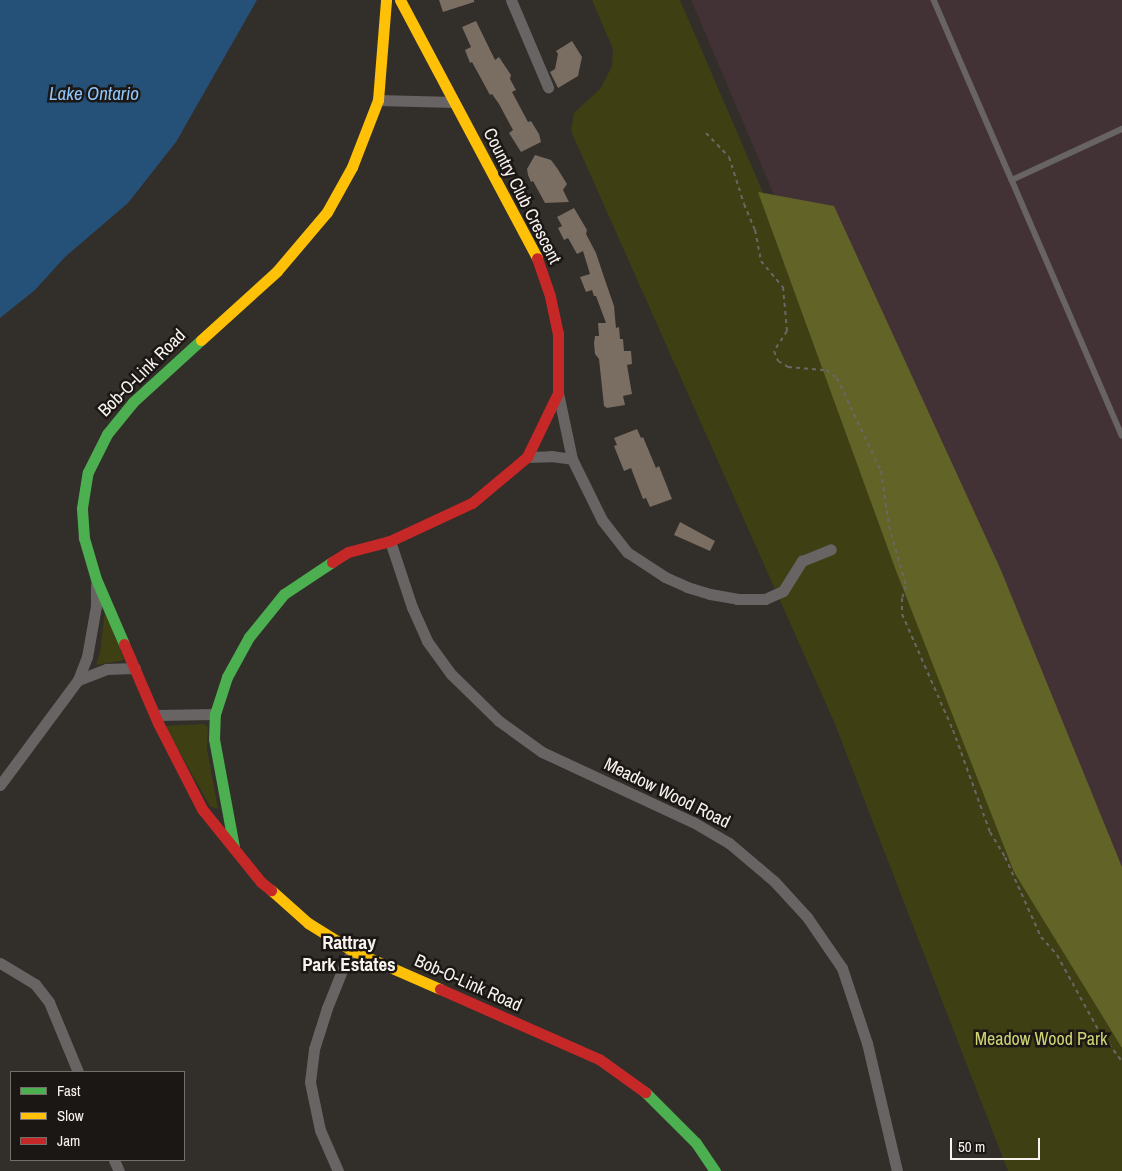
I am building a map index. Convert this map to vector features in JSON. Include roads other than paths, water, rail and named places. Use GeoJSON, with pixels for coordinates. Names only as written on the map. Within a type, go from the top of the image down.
{"type":"FeatureCollection","features":[{"type":"Feature","properties":{"kind":"street","name":"Bob-O-Link Road"},"geometry":{"type":"LineString","coordinates":[[386,0],[383,17],[378,100],[352,168],[326,212],[277,270],[133,402],[107,434],[88,472],[82,508],[84,538],[96,579],[156,715],[202,809],[261,882],[308,923],[353,951],[599,1059],[652,1097],[696,1143],[715,1171]]}},
{"type":"Feature","properties":{"kind":"street","name":"Country Club Crescent"},"geometry":{"type":"LineString","coordinates":[[234,849],[214,740],[215,714],[227,677],[249,637],[284,594],[348,552],[390,541],[472,503],[526,458],[558,393],[558,334],[550,296],[536,253],[400,0]]}},
{"type":"Feature","properties":{"kind":"street"},"geometry":{"type":"LineString","coordinates":[[511,0],[548,87]]}},
{"type":"Feature","properties":{"kind":"street"},"geometry":{"type":"LineString","coordinates":[[378,100],[454,102]]}},
{"type":"Feature","properties":{"kind":"street"},"geometry":{"type":"LineString","coordinates":[[558,393],[572,459],[602,520],[613,537],[627,552],[665,577],[687,587],[737,598],[765,599],[783,590],[802,561],[831,549]]}},
{"type":"Feature","properties":{"kind":"street"},"geometry":{"type":"LineString","coordinates":[[526,458],[551,456],[572,459]]}},
{"type":"Feature","properties":{"kind":"street","name":"Meadow Wood Road"},"geometry":{"type":"LineString","coordinates":[[390,541],[412,607],[427,641],[450,674],[499,721],[542,752],[693,822],[729,843],[774,880],[807,917],[842,968],[867,1043],[897,1171]]}},
{"type":"Feature","properties":{"kind":"street"},"geometry":{"type":"LineString","coordinates":[[0,784],[78,680],[87,657],[96,606],[96,579]]}},
{"type":"Feature","properties":{"kind":"street"},"geometry":{"type":"LineString","coordinates":[[78,680],[106,670],[135,668]]}},
{"type":"Feature","properties":{"kind":"street"},"geometry":{"type":"LineString","coordinates":[[156,715],[215,714]]}},
{"type":"Feature","properties":{"kind":"street"},"geometry":{"type":"LineString","coordinates":[[338,1171],[320,1130],[310,1082],[314,1049],[327,1008],[345,963],[353,951]]}},
{"type":"Feature","properties":{"kind":"street"},"geometry":{"type":"LineString","coordinates":[[0,962],[35,984],[48,1002],[78,1071]]}},
{"type":"Feature","properties":{"kind":"lane"},"geometry":{"type":"LineString","coordinates":[[934,0],[1122,435]]}},
{"type":"Feature","properties":{"kind":"lane"},"geometry":{"type":"LineString","coordinates":[[1012,180],[1122,129]]}},
{"type":"Feature","properties":{"kind":"water","name":"Lake Ontario"},"geometry":{"type":"Polygon","coordinates":[[[0,0],[257,0],[176,142],[128,203],[65,257],[35,290],[0,318],[0,0]]]}},
{"type":"Feature","properties":{"kind":"district","name":"Rattray Park Estates"},"geometry":{"type":"Point","coordinates":[349,954]}},
{"type":"Feature","properties":{"kind":"park label","name":"Meadow Wood Park"},"geometry":{"type":"Point","coordinates":[1041,1039]}}]}
